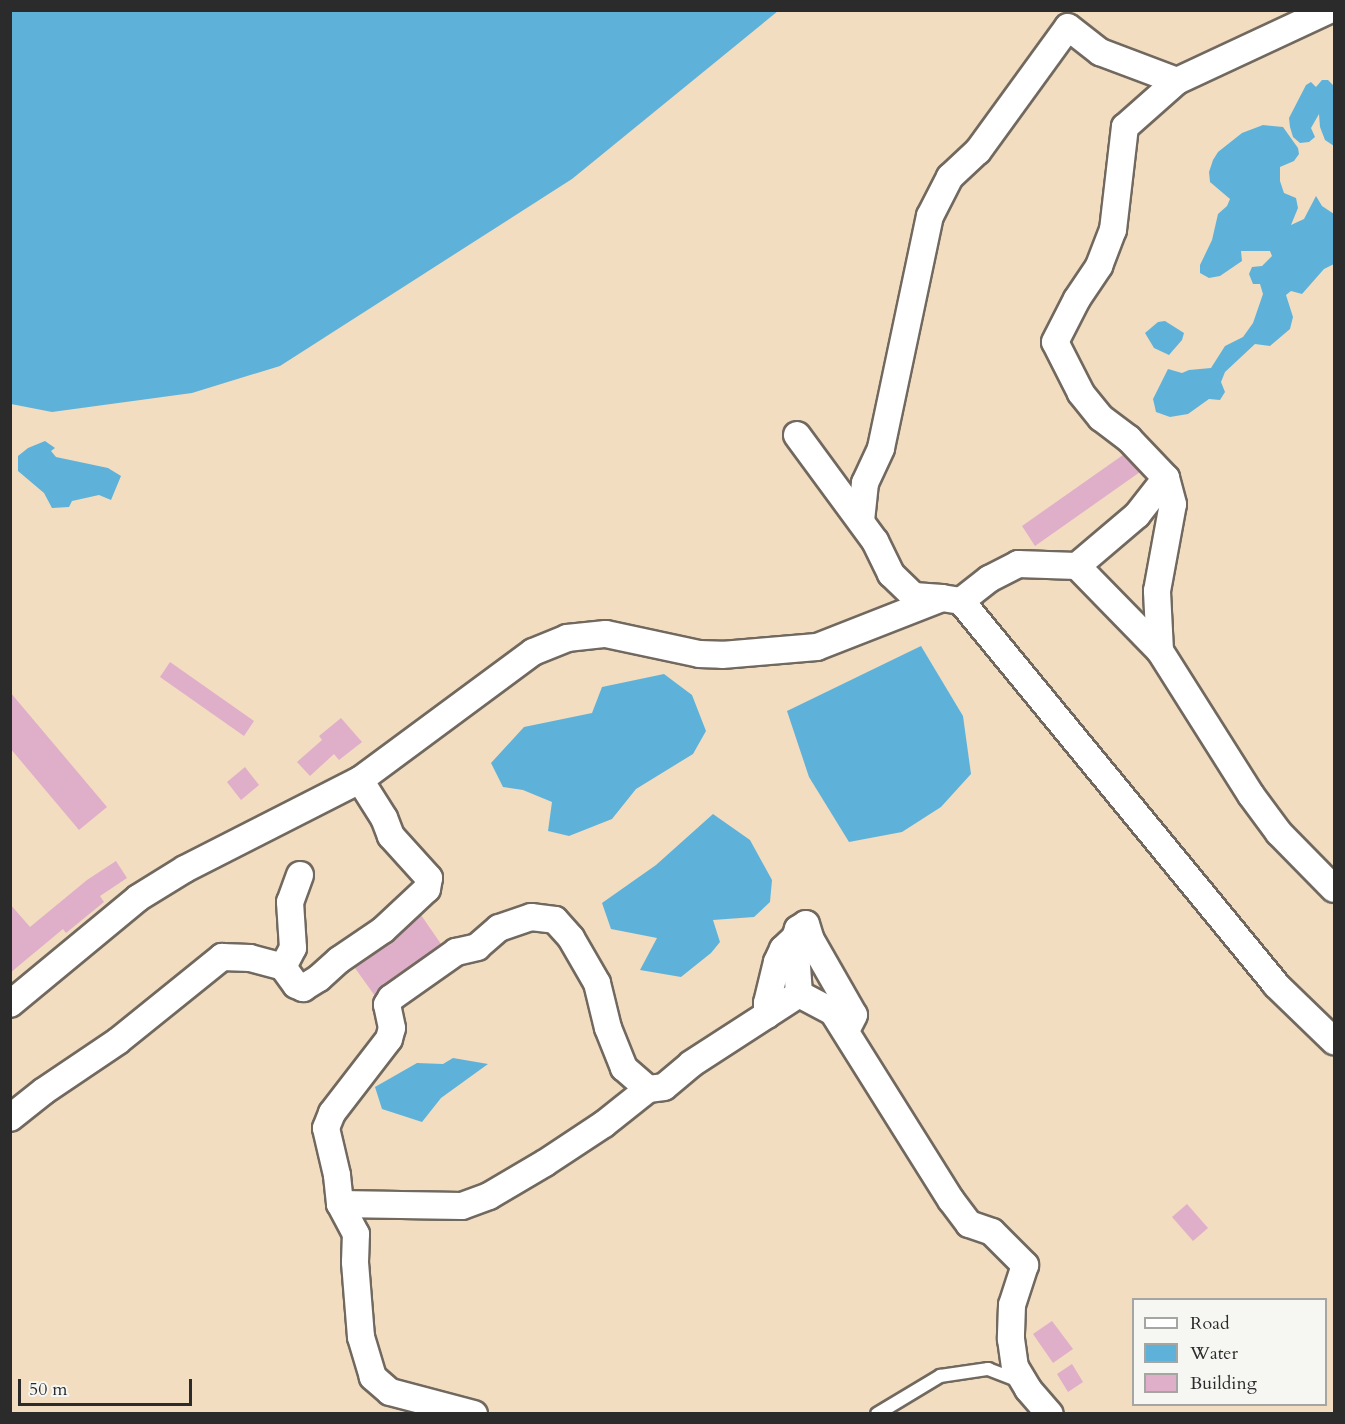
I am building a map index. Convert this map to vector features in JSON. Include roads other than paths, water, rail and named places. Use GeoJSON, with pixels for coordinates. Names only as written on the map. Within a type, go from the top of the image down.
{"type":"FeatureCollection","features":[{"type":"Feature","properties":{"kind":"street"},"geometry":{"type":"LineString","coordinates":[[1160,651],[1156,591],[1173,504],[1166,478],[1129,439],[1101,417],[1081,393],[1055,342],[1077,299],[1100,267],[1113,230],[1125,127],[1177,81],[1329,10]]}},
{"type":"Feature","properties":{"kind":"street"},"geometry":{"type":"LineString","coordinates":[[861,521],[865,483],[881,448],[930,216],[950,177],[978,151],[1068,27],[1100,52],[1177,81]]}},
{"type":"Feature","properties":{"kind":"street"},"geometry":{"type":"LineString","coordinates":[[797,435],[875,541],[891,574],[914,596],[951,600],[1276,985],[1335,1041]]}},
{"type":"Feature","properties":{"kind":"street"},"geometry":{"type":"LineString","coordinates":[[10,1004],[138,898],[185,869],[360,780],[533,652],[567,638],[606,634],[699,654],[722,655],[817,647],[951,600],[1018,564],[1077,566],[1137,515],[1166,478]]}},
{"type":"Feature","properties":{"kind":"street"},"geometry":{"type":"LineString","coordinates":[[1077,566],[1160,651],[1251,795],[1279,833],[1335,890]]}},
{"type":"Feature","properties":{"kind":"street"},"geometry":{"type":"LineString","coordinates":[[10,1118],[44,1091],[118,1041],[222,957],[250,958],[283,967],[296,985],[303,988],[319,978],[339,960],[384,930],[427,889],[429,878],[391,836],[384,818],[360,780]]}},
{"type":"Feature","properties":{"kind":"street"},"geometry":{"type":"LineString","coordinates":[[283,967],[293,948],[290,902],[300,875]]}},
{"type":"Feature","properties":{"kind":"street"},"geometry":{"type":"LineString","coordinates":[[474,1413],[390,1392],[372,1377],[361,1337],[355,1262],[356,1234],[340,1204],[326,1128],[332,1113],[389,1039],[392,1028],[387,1005],[391,998],[456,952],[477,946],[498,928],[531,917],[555,920],[571,938],[597,983],[608,1028],[624,1068],[648,1089]]}},
{"type":"Feature","properties":{"kind":"street"},"geometry":{"type":"LineString","coordinates":[[799,994],[795,938],[798,929],[806,924],[811,940],[854,1015],[846,1031]]}},
{"type":"Feature","properties":{"kind":"street"},"geometry":{"type":"LineString","coordinates":[[767,1015],[767,1003],[777,962],[783,949],[795,938]]}},
{"type":"Feature","properties":{"kind":"street"},"geometry":{"type":"LineString","coordinates":[[340,1204],[462,1206],[489,1196],[604,1124],[648,1089],[664,1087],[691,1064],[799,994]]}},
{"type":"Feature","properties":{"kind":"street"},"geometry":{"type":"LineString","coordinates":[[799,994],[833,1012],[951,1200],[969,1224],[992,1232],[1025,1265],[1012,1305],[1011,1328],[1015,1367],[1024,1382],[1050,1413]]}},
{"type":"Feature","properties":{"kind":"street"},"geometry":{"type":"LineString","coordinates":[[335,1167],[372,1204]]}},
{"type":"Feature","properties":{"kind":"lane"},"geometry":{"type":"LineString","coordinates":[[877,1413],[940,1376],[988,1369],[1024,1382]]}},
{"type":"Feature","properties":{"kind":"water"},"geometry":{"type":"Polygon","coordinates":[[[10,11],[778,11],[572,179],[280,366],[192,393],[52,412],[11,404],[10,11]]]}},
{"type":"Feature","properties":{"kind":"water"},"geometry":{"type":"Polygon","coordinates":[[[1322,80],[1328,80],[1334,86],[1334,146],[1325,140],[1320,127],[1319,114],[1311,128],[1315,137],[1309,142],[1300,143],[1293,137],[1290,127],[1289,118],[1306,85],[1311,82],[1316,87],[1322,80]]]}},
{"type":"Feature","properties":{"kind":"water"},"geometry":{"type":"Polygon","coordinates":[[[1263,125],[1283,127],[1298,148],[1299,154],[1294,161],[1280,167],[1280,181],[1284,193],[1296,198],[1298,208],[1291,225],[1304,219],[1316,196],[1322,206],[1334,214],[1334,264],[1324,269],[1302,294],[1291,291],[1286,295],[1293,317],[1290,329],[1270,346],[1255,344],[1225,372],[1221,382],[1225,392],[1220,400],[1209,399],[1188,414],[1170,417],[1156,412],[1153,399],[1168,369],[1182,373],[1211,368],[1225,346],[1243,337],[1253,323],[1263,294],[1260,284],[1253,284],[1249,274],[1252,267],[1262,266],[1272,256],[1270,251],[1241,251],[1242,261],[1220,276],[1209,278],[1200,273],[1200,265],[1212,240],[1218,214],[1227,206],[1230,199],[1210,182],[1209,172],[1213,160],[1218,152],[1242,133],[1263,125]]]}},
{"type":"Feature","properties":{"kind":"water"},"geometry":{"type":"Polygon","coordinates":[[[1165,321],[1184,333],[1182,340],[1169,355],[1154,348],[1145,333],[1158,322],[1165,321]]]}},
{"type":"Feature","properties":{"kind":"water"},"geometry":{"type":"Polygon","coordinates":[[[45,441],[55,448],[51,451],[56,457],[108,468],[121,476],[111,500],[99,495],[72,501],[69,507],[52,508],[44,493],[18,471],[18,456],[28,448],[45,441]]]}},
{"type":"Feature","properties":{"kind":"water"},"geometry":{"type":"Polygon","coordinates":[[[921,646],[963,716],[971,774],[941,807],[902,832],[849,842],[809,777],[787,711],[921,646]]]}},
{"type":"Feature","properties":{"kind":"water"},"geometry":{"type":"Polygon","coordinates":[[[664,674],[692,695],[706,731],[693,754],[636,789],[612,819],[569,836],[548,831],[552,802],[523,790],[503,787],[491,763],[524,727],[592,713],[602,687],[664,674]]]}},
{"type":"Feature","properties":{"kind":"water"},"geometry":{"type":"Polygon","coordinates":[[[713,814],[750,840],[772,880],[770,902],[754,917],[713,920],[720,942],[711,953],[681,977],[640,970],[657,938],[611,929],[602,903],[656,865],[713,814]]]}},
{"type":"Feature","properties":{"kind":"water"},"geometry":{"type":"Polygon","coordinates":[[[453,1058],[488,1064],[441,1098],[422,1122],[382,1109],[375,1087],[417,1063],[443,1064],[453,1058]]]}}]}
